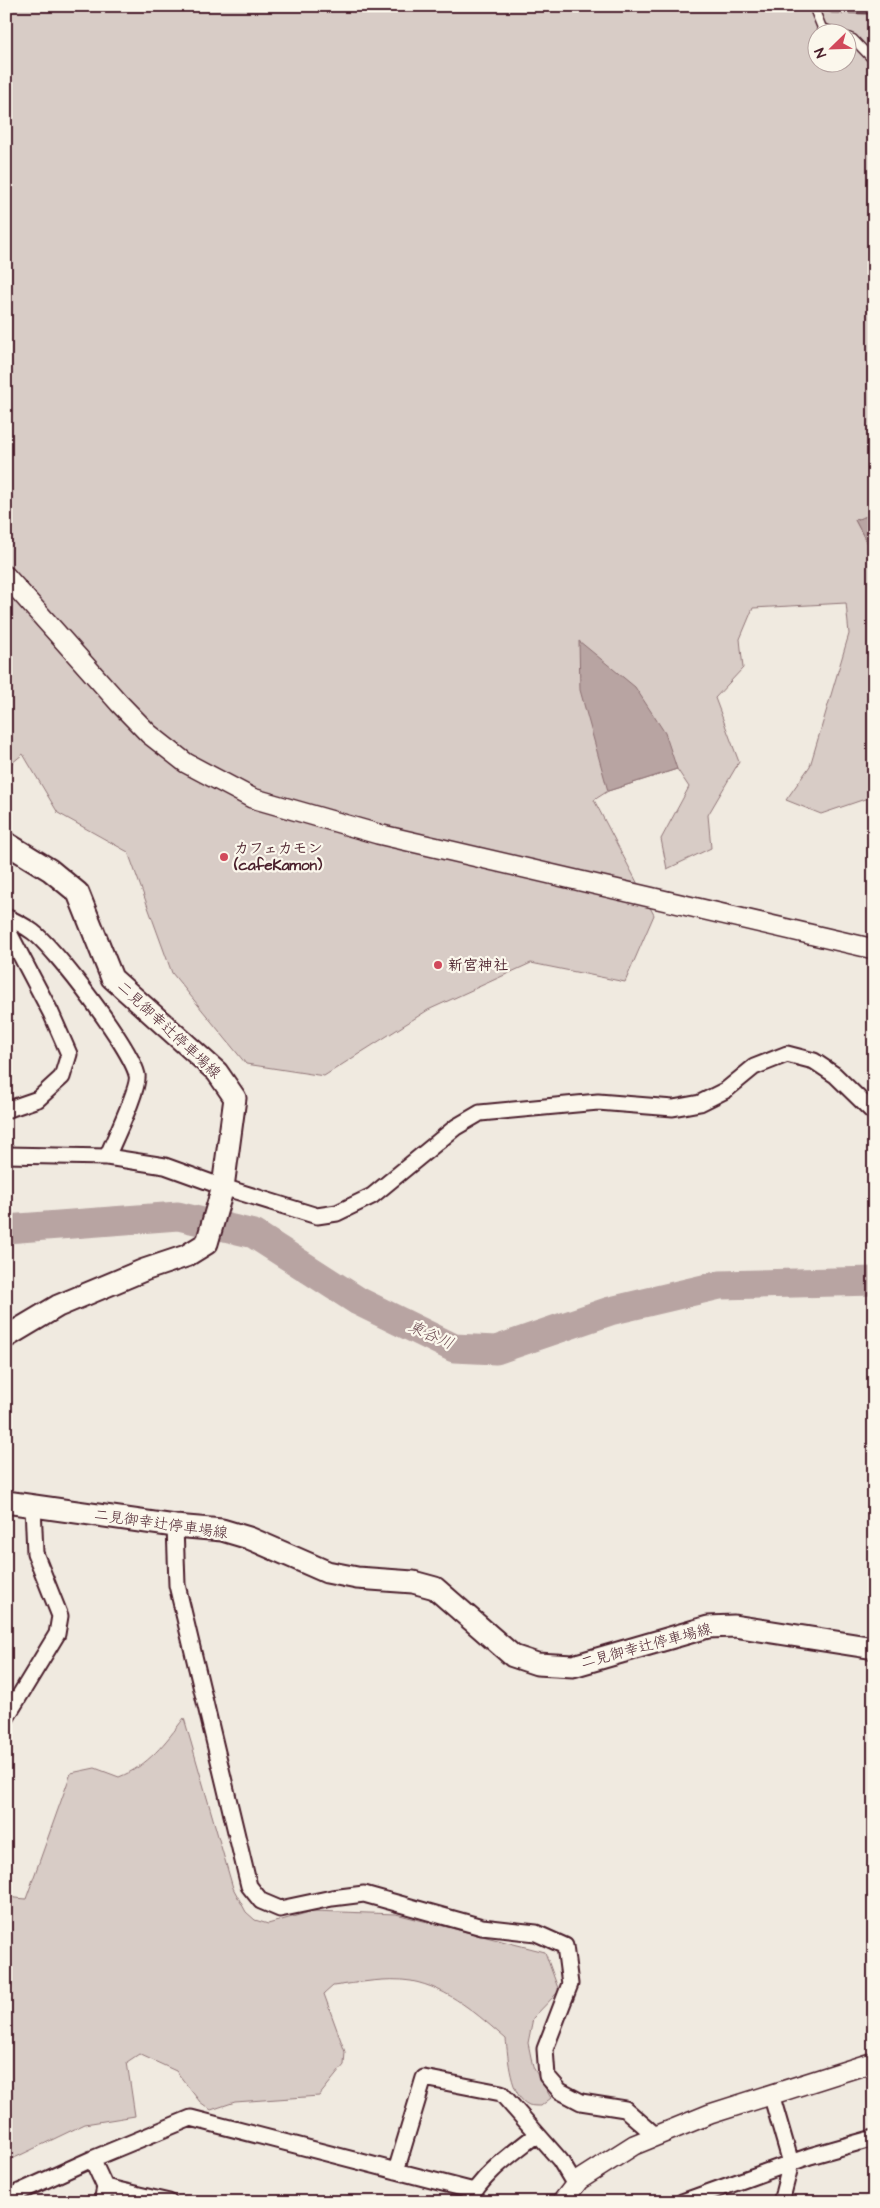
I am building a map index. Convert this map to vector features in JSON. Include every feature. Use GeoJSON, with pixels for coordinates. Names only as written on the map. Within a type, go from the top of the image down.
{"type":"FeatureCollection","features":[{"type":"Feature","properties":{"kind":"main road","name":"二見御幸辻停車場線"},"geometry":{"type":"LineString","coordinates":[[6,843],[50,870],[78,893],[112,978],[218,1072],[235,1098],[223,1187],[208,1243],[186,1256],[144,1270],[58,1306],[6,1338]]}},
{"type":"Feature","properties":{"kind":"main road","name":"二見御幸辻停車場線"},"geometry":{"type":"LineString","coordinates":[[6,1502],[175,1526],[222,1530],[250,1538],[327,1572],[356,1578],[413,1582],[435,1588],[513,1656],[537,1664],[573,1666],[708,1627],[734,1626],[874,1648]]}},
{"type":"Feature","properties":{"kind":"street"},"geometry":{"type":"LineString","coordinates":[[6,576],[118,704],[149,734],[186,763],[252,798],[378,834],[874,949]]}},
{"type":"Feature","properties":{"kind":"street"},"geometry":{"type":"LineString","coordinates":[[6,917],[33,931],[56,953],[123,1046],[138,1076],[108,1157]]}},
{"type":"Feature","properties":{"kind":"street"},"geometry":{"type":"LineString","coordinates":[[6,927],[51,1013],[69,1054],[62,1078],[38,1099],[6,1110]]}},
{"type":"Feature","properties":{"kind":"street"},"geometry":{"type":"LineString","coordinates":[[6,1155],[108,1157],[165,1166],[223,1187],[317,1216],[337,1213],[372,1196],[456,1127],[480,1113],[598,1102],[673,1108],[700,1102],[726,1090],[754,1066],[787,1054],[814,1061],[828,1070],[874,1113]]}},
{"type":"Feature","properties":{"kind":"street"},"geometry":{"type":"LineString","coordinates":[[6,1718],[57,1634],[60,1616],[35,1553],[33,1506]]}},
{"type":"Feature","properties":{"kind":"street"},"geometry":{"type":"LineString","coordinates":[[175,1526],[178,1585],[249,1886],[260,1901],[280,1909],[332,1898],[364,1894],[482,1927],[536,1933],[565,1946],[570,1984],[545,2049],[547,2076],[560,2091],[581,2102],[625,2110],[656,2136]]}},
{"type":"Feature","properties":{"kind":"street"},"geometry":{"type":"LineString","coordinates":[[562,2202],[579,2180],[634,2145],[710,2114],[874,2062]]}},
{"type":"Feature","properties":{"kind":"street"},"geometry":{"type":"LineString","coordinates":[[396,2171],[424,2078],[501,2093],[560,2160],[575,2185]]}},
{"type":"Feature","properties":{"kind":"street"},"geometry":{"type":"LineString","coordinates":[[771,2094],[791,2163],[781,2202]]}},
{"type":"Feature","properties":{"kind":"street"},"geometry":{"type":"LineString","coordinates":[[6,2198],[92,2159],[191,2118],[396,2171],[471,2196],[501,2162],[537,2134]]}},
{"type":"Feature","properties":{"kind":"street"},"geometry":{"type":"LineString","coordinates":[[685,2201],[791,2163],[874,2138]]}},
{"type":"Feature","properties":{"kind":"street"},"geometry":{"type":"LineString","coordinates":[[92,2159],[103,2194],[169,2202]]}},
{"type":"Feature","properties":{"kind":"lane"},"geometry":{"type":"LineString","coordinates":[[799,6],[805,6]]}},
{"type":"Feature","properties":{"kind":"lane"},"geometry":{"type":"LineString","coordinates":[[814,6],[820,22]]}},
{"type":"Feature","properties":{"kind":"lane"},"geometry":{"type":"LineString","coordinates":[[829,6],[833,8],[874,9]]}},
{"type":"Feature","properties":{"kind":"lane"},"geometry":{"type":"LineString","coordinates":[[858,44],[874,61]]}},
{"type":"Feature","properties":{"kind":"shaded area"},"geometry":{"type":"Polygon","coordinates":[[[6,6],[874,6],[874,514],[855,520],[866,541],[874,550],[874,796],[821,814],[786,800],[810,766],[849,634],[846,603],[753,608],[740,639],[743,668],[715,698],[739,762],[708,815],[711,848],[667,869],[661,839],[689,787],[677,769],[608,791],[594,800],[654,915],[625,982],[531,963],[428,1010],[324,1076],[246,1064],[172,973],[128,852],[58,813],[23,754],[6,768],[6,6]]]}},
{"type":"Feature","properties":{"kind":"shaded area"},"geometry":{"type":"Polygon","coordinates":[[[874,514],[874,550],[866,541],[855,520],[874,514]]]}},
{"type":"Feature","properties":{"kind":"shaded area"},"geometry":{"type":"Polygon","coordinates":[[[579,641],[635,687],[665,733],[677,769],[608,791],[580,690],[579,641]]]}},
{"type":"Feature","properties":{"kind":"shaded area"},"geometry":{"type":"Polygon","coordinates":[[[184,1718],[233,1888],[246,1912],[255,1920],[268,1924],[313,1911],[396,1914],[545,1952],[559,1991],[533,2018],[528,2043],[533,2067],[551,2098],[541,2106],[529,2105],[523,2101],[518,2094],[511,2075],[506,2039],[450,1996],[411,1981],[372,1981],[333,1986],[324,1994],[345,2052],[344,2065],[319,2096],[235,2102],[211,2110],[200,2102],[176,2071],[139,2054],[127,2062],[135,2116],[85,2124],[6,2162],[6,1897],[26,1899],[71,1773],[95,1768],[119,1777],[148,1760],[184,1718]]]}},
{"type":"Feature","properties":{"kind":"waterway","name":"東谷川"},"geometry":{"type":"LineString","coordinates":[[6,1229],[178,1216],[254,1234],[358,1301],[454,1348],[496,1350],[610,1311],[720,1285],[874,1281]]}},
{"type":"Feature","properties":{"kind":"place","name":"カフェカモン (cafeKamon)"},"geometry":{"type":"Point","coordinates":[224,857]}},
{"type":"Feature","properties":{"kind":"place","name":"新宮神社"},"geometry":{"type":"Point","coordinates":[438,965]}}]}
